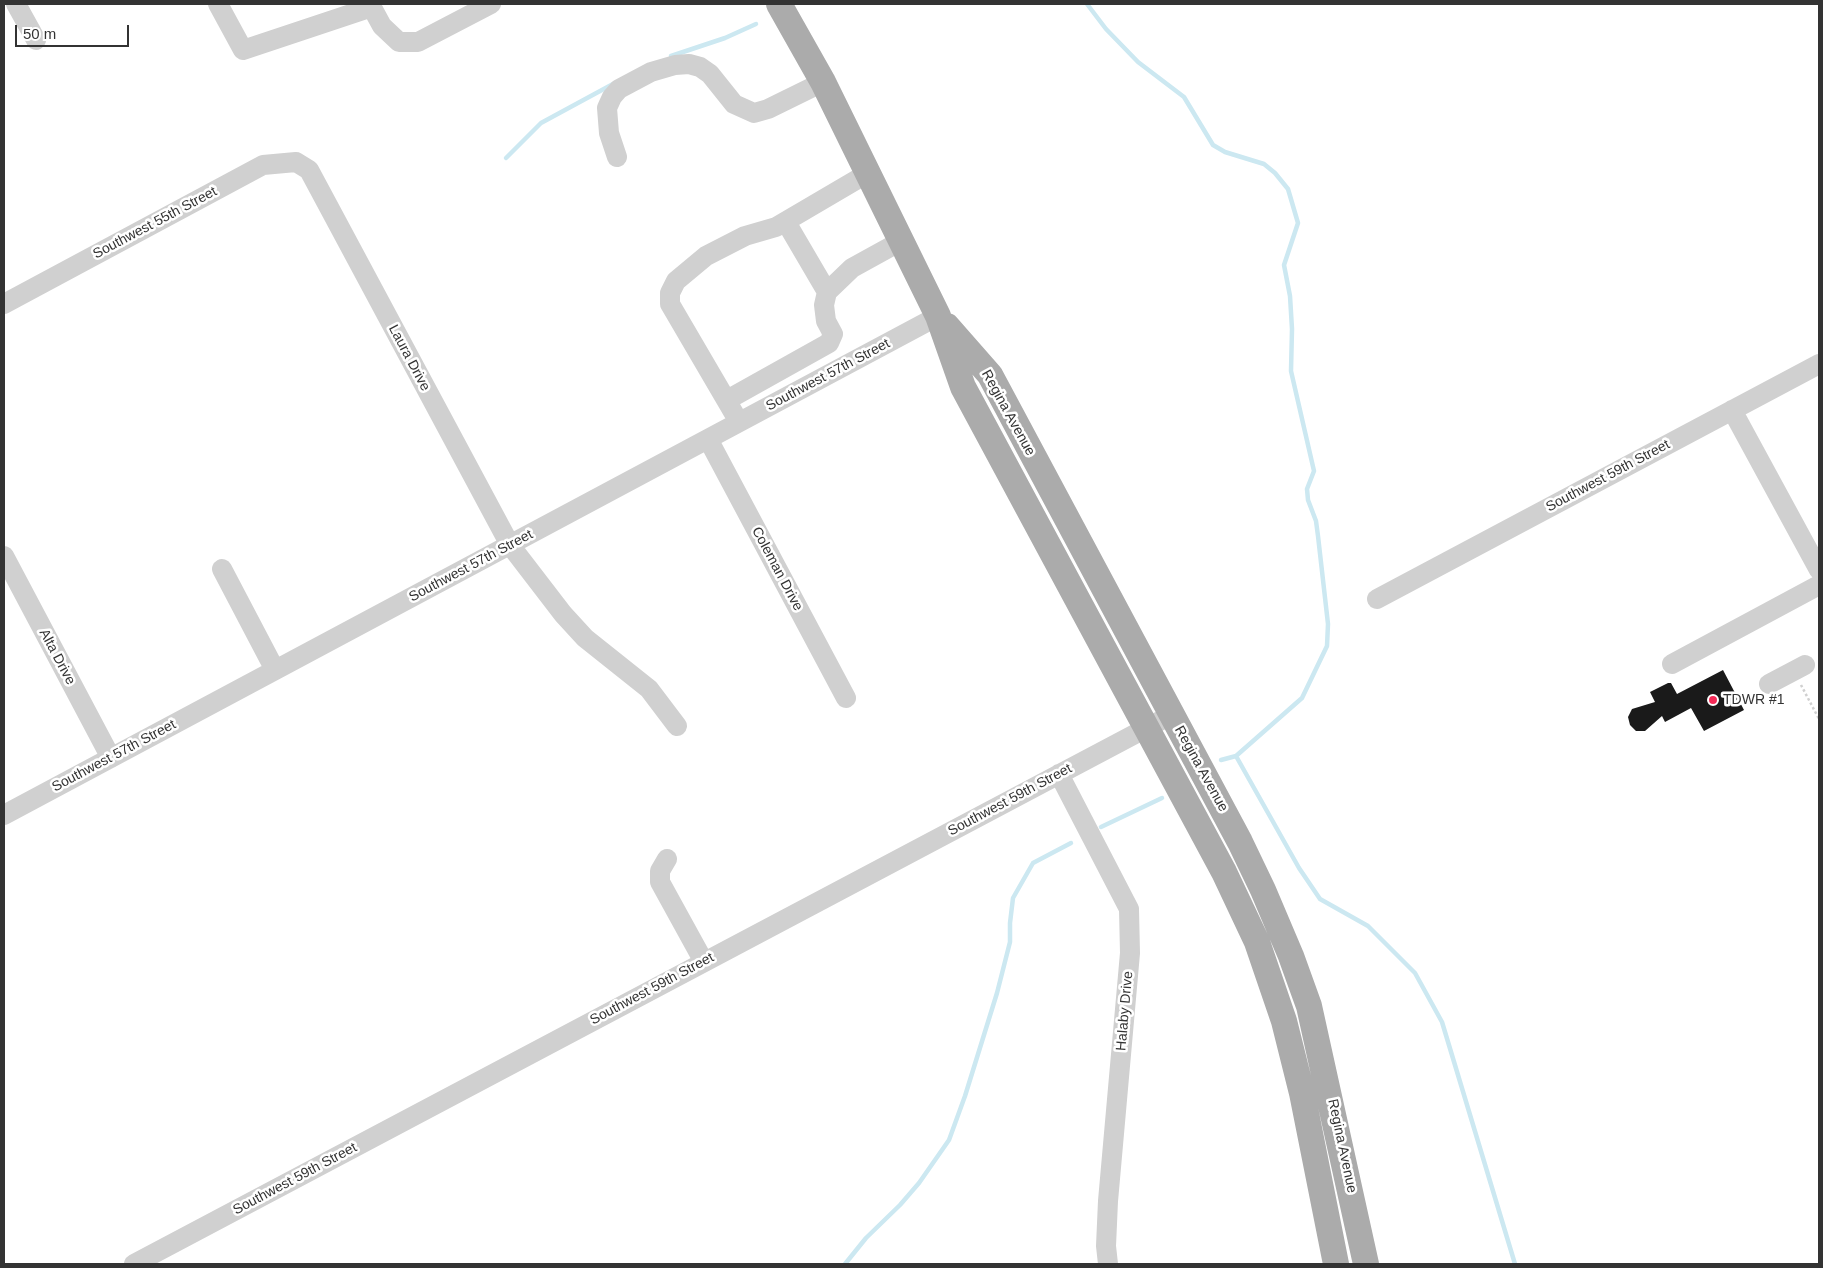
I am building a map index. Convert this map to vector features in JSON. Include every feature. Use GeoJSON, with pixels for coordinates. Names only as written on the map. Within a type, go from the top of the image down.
{"type":"FeatureCollection","features":[{"type":"Feature","properties":{"kind":"main road","name":"Regina Avenue"},"geometry":{"type":"LineString","coordinates":[[779,4],[822,82],[938,316],[963,387],[1224,872],[1257,942],[1284,1021],[1298,1075],[1336,1264]]}},
{"type":"Feature","properties":{"kind":"main road","name":"Regina Avenue"},"geometry":{"type":"LineString","coordinates":[[938,316],[990,375],[1240,842],[1292,956],[1309,1006],[1320,1049],[1366,1264]]}},
{"type":"Feature","properties":{"kind":"street"},"geometry":{"type":"LineString","coordinates":[[16,4],[36,40]]}},
{"type":"Feature","properties":{"kind":"street"},"geometry":{"type":"LineString","coordinates":[[218,4],[242,50],[371,5],[382,26],[399,42],[418,42],[492,4]]}},
{"type":"Feature","properties":{"kind":"street"},"geometry":{"type":"LineString","coordinates":[[617,156],[609,133],[607,108],[612,97],[619,89],[651,72],[675,65],[689,64],[700,68],[710,74],[734,104],[754,113],[768,109],[822,82]]}},
{"type":"Feature","properties":{"kind":"street","name":"Southwest 55th Street"},"geometry":{"type":"LineString","coordinates":[[4,304],[263,165],[296,162],[309,170]]}},
{"type":"Feature","properties":{"kind":"street","name":"Laura Drive"},"geometry":{"type":"LineString","coordinates":[[309,170],[510,545],[585,638],[649,689],[677,726]]}},
{"type":"Feature","properties":{"kind":"street"},"geometry":{"type":"LineString","coordinates":[[739,422],[670,304],[670,293],[676,281],[706,256],[745,236],[759,233],[786,222],[868,173]]}},
{"type":"Feature","properties":{"kind":"street"},"geometry":{"type":"LineString","coordinates":[[786,222],[827,292]]}},
{"type":"Feature","properties":{"kind":"street"},"geometry":{"type":"LineString","coordinates":[[727,400],[829,343],[834,334],[826,320],[824,306],[827,292],[852,268],[901,241]]}},
{"type":"Feature","properties":{"kind":"street","name":"Southwest 57th Street"},"geometry":{"type":"LineString","coordinates":[[4,815],[938,316]]}},
{"type":"Feature","properties":{"kind":"street"},"geometry":{"type":"LineString","coordinates":[[816,350],[830,374]]}},
{"type":"Feature","properties":{"kind":"street","name":"Southwest 59th Street"},"geometry":{"type":"LineString","coordinates":[[1377,599],[1819,364]]}},
{"type":"Feature","properties":{"kind":"street"},"geometry":{"type":"LineString","coordinates":[[777,373],[790,395]]}},
{"type":"Feature","properties":{"kind":"street"},"geometry":{"type":"LineString","coordinates":[[1672,664],[1819,572],[1732,410]]}},
{"type":"Feature","properties":{"kind":"street","name":"Coleman Drive"},"geometry":{"type":"LineString","coordinates":[[708,439],[846,698]]}},
{"type":"Feature","properties":{"kind":"street","name":"Alta Drive"},"geometry":{"type":"LineString","coordinates":[[4,556],[111,758]]}},
{"type":"Feature","properties":{"kind":"street"},"geometry":{"type":"LineString","coordinates":[[222,569],[276,670]]}},
{"type":"Feature","properties":{"kind":"street"},"geometry":{"type":"LineString","coordinates":[[1769,684],[1802,673]]}},
{"type":"Feature","properties":{"kind":"street","name":"Southwest 59th Street"},"geometry":{"type":"LineString","coordinates":[[134,1264],[1171,715]]}},
{"type":"Feature","properties":{"kind":"street","name":"Halaby Drive"},"geometry":{"type":"LineString","coordinates":[[1059,774],[1129,909],[1130,953],[1108,1201],[1106,1246],[1108,1264]]}},
{"type":"Feature","properties":{"kind":"street"},"geometry":{"type":"LineString","coordinates":[[667,859],[660,871],[660,882],[704,962]]}},
{"type":"Feature","properties":{"kind":"path"},"geometry":{"type":"LineString","coordinates":[[1802,673],[1819,719]]}},
{"type":"Feature","properties":{"kind":"building","name":"TDWR #1"},"geometry":{"type":"Polygon","coordinates":[[[1723,670],[1744,710],[1704,731],[1691,708],[1665,722],[1662,716],[1645,731],[1636,731],[1630,725],[1628,717],[1632,709],[1655,702],[1650,692],[1671,683],[1677,694],[1723,670]]]}},
{"type":"Feature","properties":{"kind":"waterway"},"geometry":{"type":"LineString","coordinates":[[1087,4],[1106,29],[1138,62],[1184,97],[1213,145],[1225,152],[1264,164],[1275,173],[1288,189],[1298,223],[1284,265],[1290,296],[1292,329],[1291,371],[1314,471],[1307,489],[1308,500],[1316,521],[1318,536],[1328,624],[1327,646],[1302,698],[1236,756],[1299,868],[1320,899],[1368,926],[1415,973],[1442,1022],[1515,1264]]}},
{"type":"Feature","properties":{"kind":"waterway"},"geometry":{"type":"LineString","coordinates":[[671,56],[725,38],[756,24]]}},
{"type":"Feature","properties":{"kind":"waterway"},"geometry":{"type":"LineString","coordinates":[[506,158],[541,123],[613,84]]}},
{"type":"Feature","properties":{"kind":"waterway"},"geometry":{"type":"LineString","coordinates":[[1221,760],[1236,756]]}},
{"type":"Feature","properties":{"kind":"waterway"},"geometry":{"type":"LineString","coordinates":[[1101,827],[1162,798]]}},
{"type":"Feature","properties":{"kind":"waterway"},"geometry":{"type":"LineString","coordinates":[[845,1264],[866,1238],[900,1205],[919,1183],[949,1140],[965,1096],[997,993],[1010,942],[1013,898],[1033,863],[1071,843]]}},
{"type":"Feature","properties":{"kind":"place","name":"TDWR #1"},"geometry":{"type":"Point","coordinates":[1713,700]}}]}
